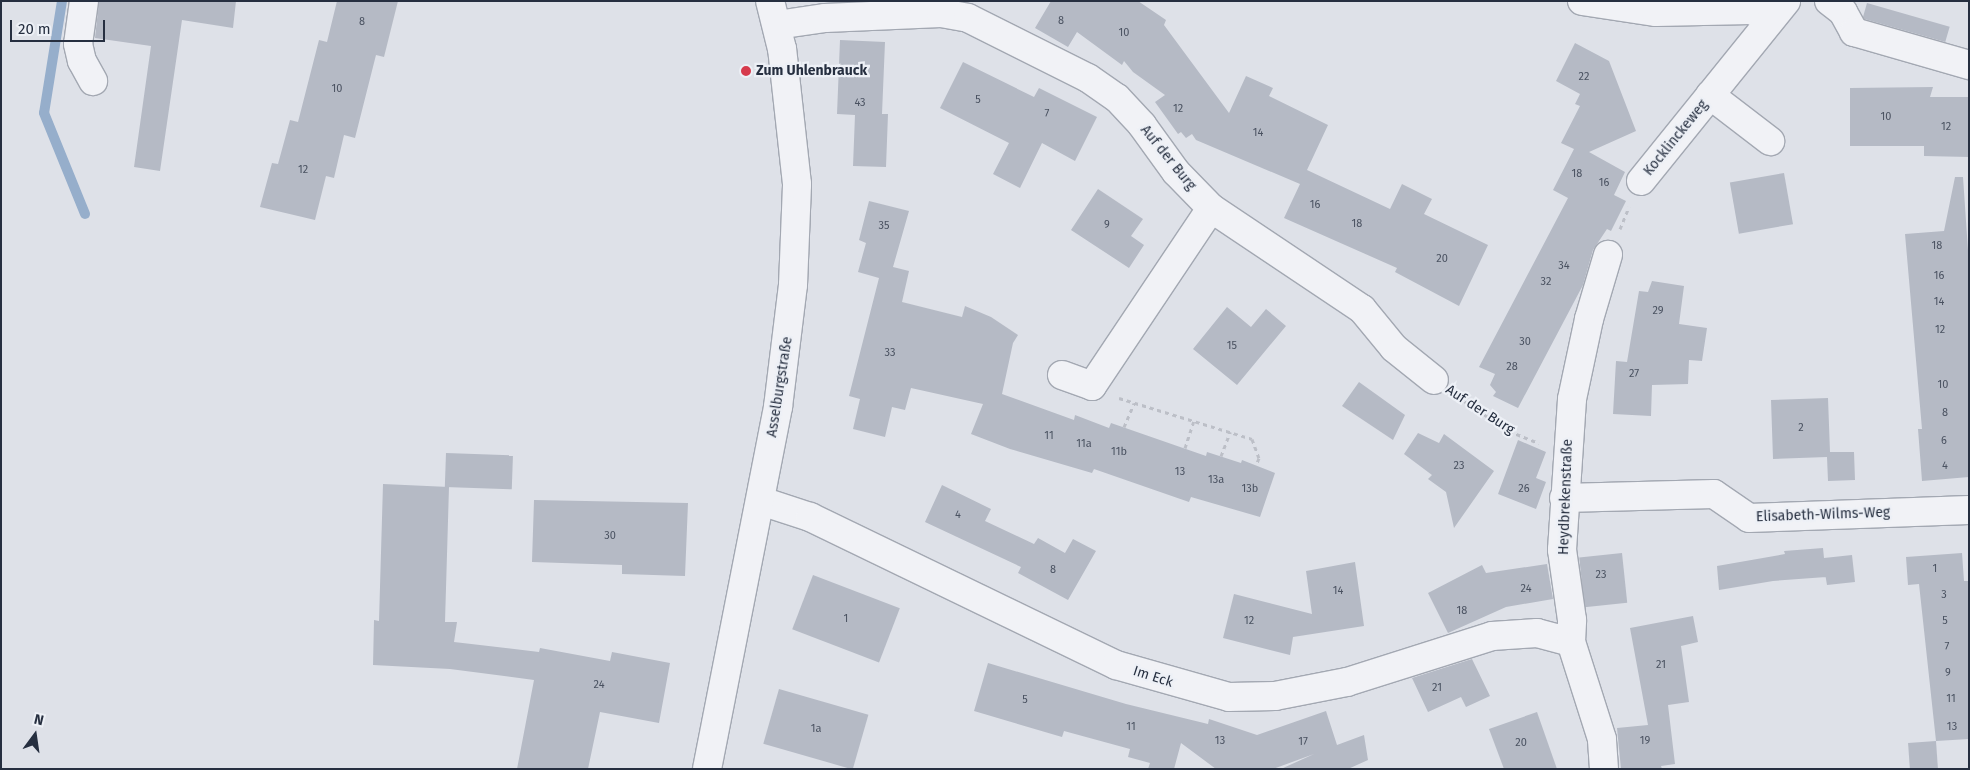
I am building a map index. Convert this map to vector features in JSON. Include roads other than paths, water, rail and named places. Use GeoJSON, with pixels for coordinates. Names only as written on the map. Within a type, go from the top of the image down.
{"type":"FeatureCollection","features":[{"type":"Feature","properties":{"kind":"street"},"geometry":{"type":"LineString","coordinates":[[84,1],[78,44],[82,61],[92,81]]}},
{"type":"Feature","properties":{"kind":"street"},"geometry":{"type":"LineString","coordinates":[[1582,1],[1656,12],[1778,10]]}},
{"type":"Feature","properties":{"kind":"street"},"geometry":{"type":"LineString","coordinates":[[1829,1],[1843,12],[1854,32],[1969,65]]}},
{"type":"Feature","properties":{"kind":"street","name":"Kocklinckeweg"},"geometry":{"type":"LineString","coordinates":[[1641,181],[1778,10]]}},
{"type":"Feature","properties":{"kind":"street","name":"Auf der Burg"},"geometry":{"type":"LineString","coordinates":[[773,13],[941,12],[968,18],[1088,78],[1117,98],[1142,125],[1176,172],[1211,208],[1362,309],[1394,348],[1434,380]]}},
{"type":"Feature","properties":{"kind":"street","name":"Asselburgstraße"},"geometry":{"type":"LineString","coordinates":[[707,769],[761,501],[787,355],[797,184],[773,13]]}},
{"type":"Feature","properties":{"kind":"street","name":"Kocklinckeweg"},"geometry":{"type":"LineString","coordinates":[[1710,95],[1770,141]]}},
{"type":"Feature","properties":{"kind":"street"},"geometry":{"type":"LineString","coordinates":[[1062,375],[1092,386],[1211,208]]}},
{"type":"Feature","properties":{"kind":"street","name":"Heydbrekenstraße"},"geometry":{"type":"LineString","coordinates":[[1604,769],[1602,739],[1571,642],[1572,620],[1562,550],[1566,451],[1581,350],[1608,255]]}},
{"type":"Feature","properties":{"kind":"street","name":"Elisabeth-Wilms-Weg"},"geometry":{"type":"LineString","coordinates":[[1564,498],[1714,494],[1750,518],[1969,510]]}},
{"type":"Feature","properties":{"kind":"street","name":"Im Eck"},"geometry":{"type":"LineString","coordinates":[[761,501],[810,517],[1116,666],[1229,697],[1276,696],[1347,682],[1492,636],[1537,633],[1571,642]]}},
{"type":"Feature","properties":{"kind":"waterway"},"geometry":{"type":"LineString","coordinates":[[62,1],[44,113],[85,214]]}},
{"type":"Feature","properties":{"kind":"place","name":"Zum Uhlenbrauck"},"geometry":{"type":"Point","coordinates":[746,71]}}]}
